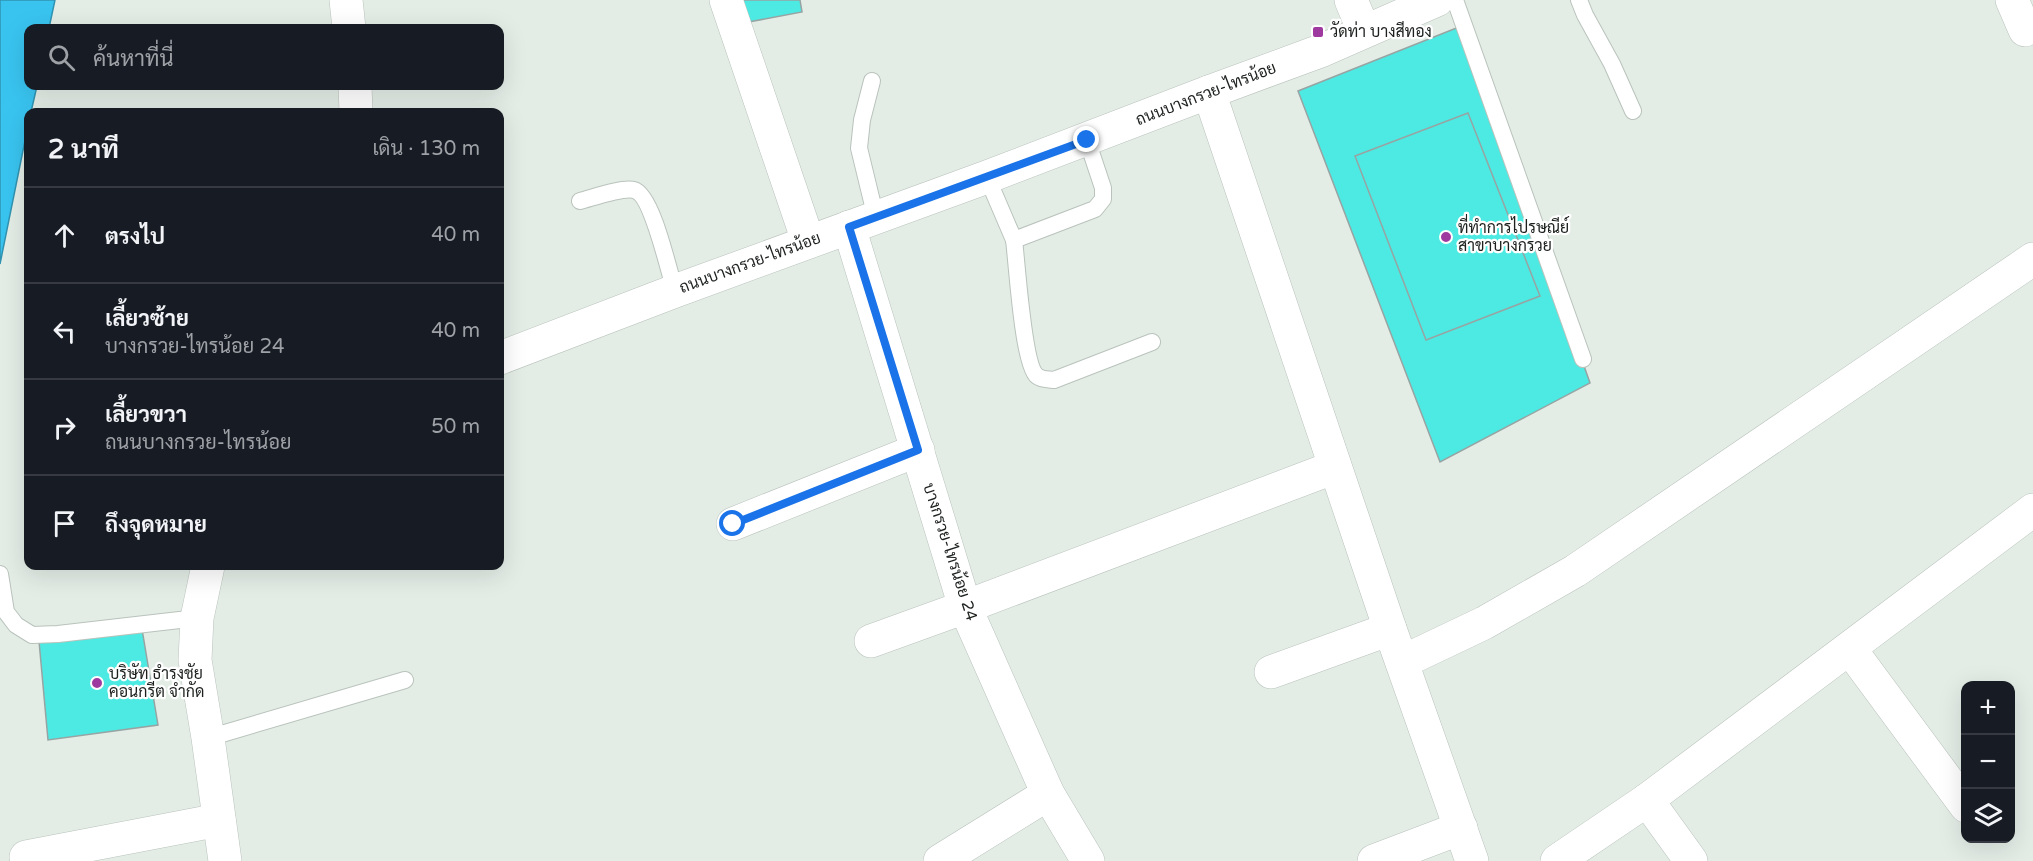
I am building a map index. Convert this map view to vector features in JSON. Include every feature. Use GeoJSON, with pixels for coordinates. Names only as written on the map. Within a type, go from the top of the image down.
{"type":"FeatureCollection","features":[{"type":"Feature","properties":{"kind":"street"},"geometry":{"type":"LineString","coordinates":[[346,0],[349,24]]}},
{"type":"Feature","properties":{"kind":"street"},"geometry":{"type":"LineString","coordinates":[[726,0],[808,241]]}},
{"type":"Feature","properties":{"kind":"street"},"geometry":{"type":"LineString","coordinates":[[1351,0],[1364,31]]}},
{"type":"Feature","properties":{"kind":"street","name":"ถนนบางกรวย-ไทรน้อย"},"geometry":{"type":"LineString","coordinates":[[504,356],[1323,50],[1437,0]]}},
{"type":"Feature","properties":{"kind":"street"},"geometry":{"type":"LineString","coordinates":[[2013,0],[2025,30]]}},
{"type":"Feature","properties":{"kind":"street"},"geometry":{"type":"LineString","coordinates":[[355,90],[356,108]]}},
{"type":"Feature","properties":{"kind":"street"},"geometry":{"type":"LineString","coordinates":[[1209,92],[1390,629],[1472,861]]}},
{"type":"Feature","properties":{"kind":"street","name":"บางกรวย-ไทรน้อย 24"},"geometry":{"type":"LineString","coordinates":[[862,222],[918,450],[965,607],[1048,794],[1088,861]]}},
{"type":"Feature","properties":{"kind":"street"},"geometry":{"type":"LineString","coordinates":[[1402,662],[1484,623],[1575,571],[2033,260]]}},
{"type":"Feature","properties":{"kind":"street"},"geometry":{"type":"LineString","coordinates":[[733,524],[918,450]]}},
{"type":"Feature","properties":{"kind":"street"},"geometry":{"type":"LineString","coordinates":[[871,641],[1335,467]]}},
{"type":"Feature","properties":{"kind":"street"},"geometry":{"type":"LineString","coordinates":[[1557,861],[1647,800],[1850,650],[2033,510]]}},
{"type":"Feature","properties":{"kind":"street"},"geometry":{"type":"LineString","coordinates":[[207,570],[197,618],[195,660],[225,861]]}},
{"type":"Feature","properties":{"kind":"street"},"geometry":{"type":"LineString","coordinates":[[1271,672],[1390,629]]}},
{"type":"Feature","properties":{"kind":"street"},"geometry":{"type":"LineString","coordinates":[[1850,650],[1961,801]]}},
{"type":"Feature","properties":{"kind":"street"},"geometry":{"type":"LineString","coordinates":[[940,861],[1048,794]]}},
{"type":"Feature","properties":{"kind":"street"},"geometry":{"type":"LineString","coordinates":[[1647,800],[1691,861]]}},
{"type":"Feature","properties":{"kind":"street"},"geometry":{"type":"LineString","coordinates":[[26,857],[219,820]]}},
{"type":"Feature","properties":{"kind":"street"},"geometry":{"type":"LineString","coordinates":[[1374,861],[1461,828]]}},
{"type":"Feature","properties":{"kind":"lane"},"geometry":{"type":"LineString","coordinates":[[1455,0],[1583,359]]}},
{"type":"Feature","properties":{"kind":"lane"},"geometry":{"type":"LineString","coordinates":[[1579,0],[1633,111]]}},
{"type":"Feature","properties":{"kind":"lane"},"geometry":{"type":"LineString","coordinates":[[862,222],[859,147],[862,120],[872,81]]}},
{"type":"Feature","properties":{"kind":"lane"},"geometry":{"type":"LineString","coordinates":[[1014,240],[1095,209],[1103,199],[1103,188],[1087,140]]}},
{"type":"Feature","properties":{"kind":"lane"},"geometry":{"type":"LineString","coordinates":[[987,177],[1014,240],[1023,324],[1030,366],[1035,375],[1054,380],[1152,342]]}},
{"type":"Feature","properties":{"kind":"lane"},"geometry":{"type":"LineString","coordinates":[[580,201],[631,189],[640,192],[654,219],[675,291]]}},
{"type":"Feature","properties":{"kind":"lane"},"geometry":{"type":"LineString","coordinates":[[0,574],[6,612],[16,626],[32,635],[197,618]]}},
{"type":"Feature","properties":{"kind":"lane"},"geometry":{"type":"LineString","coordinates":[[208,738],[405,680]]}},
{"type":"Feature","properties":{"kind":"water"},"geometry":{"type":"Polygon","coordinates":[[[0,0],[55,0],[50,24],[24,24],[24,90],[36,90],[32,108],[24,108],[24,146],[0,264],[0,0]]]}},
{"type":"Feature","properties":{"kind":"building"},"geometry":{"type":"Polygon","coordinates":[[[733,0],[800,0],[802,12],[738,24],[733,0]]]}},
{"type":"Feature","properties":{"kind":"building","name":"ที่ทำการไปรษณีย์ สาขาบางกรวย"},"geometry":{"type":"Polygon","coordinates":[[[1464,25],[1590,383],[1440,462],[1298,91],[1464,25]]]}},
{"type":"Feature","properties":{"kind":"building"},"geometry":{"type":"Polygon","coordinates":[[[1468,113],[1540,296],[1426,340],[1355,156],[1468,113]]]}},
{"type":"Feature","properties":{"kind":"building","name":"บริษัท ธำรงชัย คอนกรีต จำกัด"},"geometry":{"type":"Polygon","coordinates":[[[142,629],[158,725],[48,740],[39,641],[142,629]]]}},
{"type":"Feature","properties":{"kind":"place","name":"วัดท่า บางสีทอง"},"geometry":{"type":"Point","coordinates":[1318,32]}},
{"type":"Feature","properties":{"kind":"place","name":"ที่ทำการไปรษณีย์ สาขาบางกรวย"},"geometry":{"type":"Point","coordinates":[1446,237]}},
{"type":"Feature","properties":{"kind":"place","name":"บริษัท ธำรงชัย คอนกรีต จำกัด"},"geometry":{"type":"Point","coordinates":[97,683]}},
{"type":"Feature","properties":{"kind":"route"},"geometry":{"type":"LineString","coordinates":[[733,524],[918,450],[849,227],[1087,140]]}}]}
